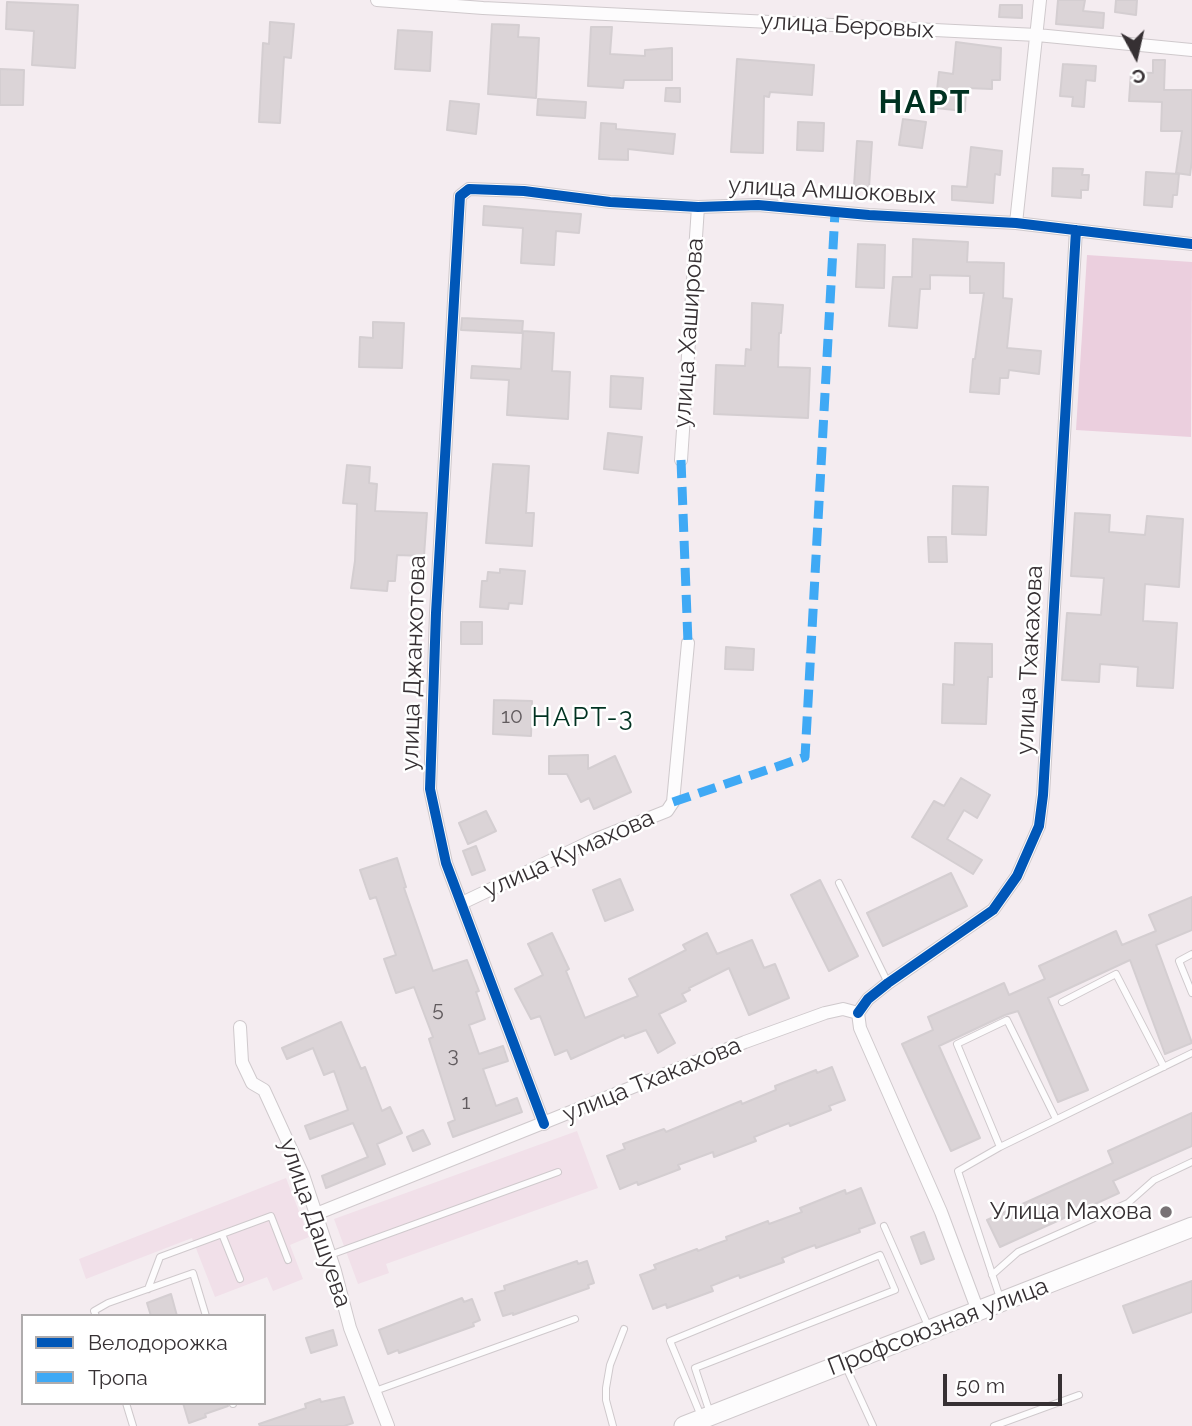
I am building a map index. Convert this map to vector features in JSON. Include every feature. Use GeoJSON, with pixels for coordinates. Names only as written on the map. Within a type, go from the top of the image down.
{"type":"FeatureCollection","features":[{"type":"Feature","properties":{"kind":"street","name":"улица Беровых"},"geometry":{"type":"LineString","coordinates":[[377,0],[483,8],[1037,35],[1192,50]]}},
{"type":"Feature","properties":{"kind":"street"},"geometry":{"type":"LineString","coordinates":[[1016,223],[1040,0]]}},
{"type":"Feature","properties":{"kind":"street","name":"улица Амшоковых"},"geometry":{"type":"LineString","coordinates":[[469,189],[524,191],[610,202],[698,206],[758,205],[869,215],[1016,223],[1192,244]]}},
{"type":"Feature","properties":{"kind":"street","name":"улица Джанхотова"},"geometry":{"type":"LineString","coordinates":[[469,189],[460,196],[458,209],[436,613],[430,789],[446,863],[463,902],[544,1124]]}},
{"type":"Feature","properties":{"kind":"street","name":"улица Хаширова"},"geometry":{"type":"LineString","coordinates":[[681,460],[698,206]]}},
{"type":"Feature","properties":{"kind":"street","name":"улица Тхакахова"},"geometry":{"type":"LineString","coordinates":[[544,1124],[825,1013],[843,1009],[858,1013],[868,999],[993,911],[1017,876],[1039,826],[1044,782],[1076,230]]}},
{"type":"Feature","properties":{"kind":"street","name":"улица Кумахова"},"geometry":{"type":"LineString","coordinates":[[463,902],[594,840],[667,811],[673,802],[688,643]]}},
{"type":"Feature","properties":{"kind":"street"},"geometry":{"type":"LineString","coordinates":[[858,1013],[860,1028],[941,1212],[978,1311]]}},
{"type":"Feature","properties":{"kind":"street","name":"улица Дашуева"},"geometry":{"type":"LineString","coordinates":[[240,1027],[242,1062],[252,1083],[264,1090],[303,1175],[330,1255],[350,1328],[388,1426]]}},
{"type":"Feature","properties":{"kind":"street"},"geometry":{"type":"LineString","coordinates":[[316,1214],[544,1124]]}},
{"type":"Feature","properties":{"kind":"street","name":"Профсоюзная улица"},"geometry":{"type":"LineString","coordinates":[[684,1426],[1192,1227]]}},
{"type":"Feature","properties":{"kind":"lane"},"geometry":{"type":"LineString","coordinates":[[839,883],[888,984]]}},
{"type":"Feature","properties":{"kind":"lane"},"geometry":{"type":"LineString","coordinates":[[1192,954],[1178,961],[1192,993]]}},
{"type":"Feature","properties":{"kind":"lane"},"geometry":{"type":"LineString","coordinates":[[1062,1002],[1116,974],[1164,1067]]}},
{"type":"Feature","properties":{"kind":"lane"},"geometry":{"type":"LineString","coordinates":[[1000,1147],[957,1044],[1007,1020],[1056,1119]]}},
{"type":"Feature","properties":{"kind":"lane"},"geometry":{"type":"LineString","coordinates":[[1001,1301],[958,1171],[1000,1147],[1192,1053]]}},
{"type":"Feature","properties":{"kind":"lane"},"geometry":{"type":"LineString","coordinates":[[992,1275],[1018,1252],[1128,1203],[1154,1180],[1192,1162]]}},
{"type":"Feature","properties":{"kind":"lane"},"geometry":{"type":"LineString","coordinates":[[330,1255],[558,1172]]}},
{"type":"Feature","properties":{"kind":"lane"},"geometry":{"type":"LineString","coordinates":[[148,1289],[160,1257],[271,1216],[288,1260]]}},
{"type":"Feature","properties":{"kind":"lane"},"geometry":{"type":"LineString","coordinates":[[884,1226],[930,1329]]}},
{"type":"Feature","properties":{"kind":"lane"},"geometry":{"type":"LineString","coordinates":[[222,1234],[240,1279]]}},
{"type":"Feature","properties":{"kind":"lane"},"geometry":{"type":"LineString","coordinates":[[880,1255],[895,1290],[695,1368],[706,1417],[670,1341],[880,1255]]}},
{"type":"Feature","properties":{"kind":"lane"},"geometry":{"type":"LineString","coordinates":[[95,1314],[94,1311],[108,1303],[193,1273],[205,1314]]}},
{"type":"Feature","properties":{"kind":"lane"},"geometry":{"type":"LineString","coordinates":[[374,1391],[575,1319]]}},
{"type":"Feature","properties":{"kind":"lane"},"geometry":{"type":"LineString","coordinates":[[613,1426],[606,1400],[606,1388],[610,1364],[624,1329]]}},
{"type":"Feature","properties":{"kind":"lane"},"geometry":{"type":"LineString","coordinates":[[844,1364],[873,1426]]}},
{"type":"Feature","properties":{"kind":"lane"},"geometry":{"type":"LineString","coordinates":[[994,1426],[1079,1395]]}},
{"type":"Feature","properties":{"kind":"lane"},"geometry":{"type":"LineString","coordinates":[[126,1405],[133,1426]]}},
{"type":"Feature","properties":{"kind":"shaded area"},"geometry":{"type":"Polygon","coordinates":[[[1087,255],[1192,262],[1191,437],[1076,430],[1087,255]]]}},
{"type":"Feature","properties":{"kind":"shaded area"},"geometry":{"type":"Polygon","coordinates":[[[577,1131],[598,1188],[386,1264],[389,1273],[358,1284],[334,1219],[577,1131]]]}},
{"type":"Feature","properties":{"kind":"shaded area"},"geometry":{"type":"Polygon","coordinates":[[[286,1178],[309,1237],[290,1245],[303,1279],[273,1291],[267,1277],[215,1297],[192,1238],[86,1279],[79,1259],[286,1178]]]}},
{"type":"Feature","properties":{"kind":"building"},"geometry":{"type":"Polygon","coordinates":[[[1058,0],[1085,0],[1083,11],[1104,13],[1103,28],[1056,24],[1058,0]]]}},
{"type":"Feature","properties":{"kind":"building"},"geometry":{"type":"Polygon","coordinates":[[[1116,0],[1137,0],[1136,15],[1115,12],[1116,0]]]}},
{"type":"Feature","properties":{"kind":"building"},"geometry":{"type":"Polygon","coordinates":[[[7,2],[78,5],[75,68],[32,65],[34,31],[6,29],[7,2]]]}},
{"type":"Feature","properties":{"kind":"building"},"geometry":{"type":"Polygon","coordinates":[[[1000,5],[1022,5],[1022,18],[999,17],[1000,5]]]}},
{"type":"Feature","properties":{"kind":"building"},"geometry":{"type":"Polygon","coordinates":[[[270,22],[294,24],[291,58],[284,57],[280,123],[259,122],[263,43],[269,44],[270,22]]]}},
{"type":"Feature","properties":{"kind":"building"},"geometry":{"type":"Polygon","coordinates":[[[492,24],[519,25],[518,37],[539,38],[536,98],[488,94],[492,24]]]}},
{"type":"Feature","properties":{"kind":"building"},"geometry":{"type":"Polygon","coordinates":[[[591,27],[612,27],[610,54],[645,56],[645,50],[672,48],[672,80],[624,80],[623,88],[588,86],[591,27]]]}},
{"type":"Feature","properties":{"kind":"building"},"geometry":{"type":"Polygon","coordinates":[[[398,30],[432,32],[430,71],[395,69],[398,30]]]}},
{"type":"Feature","properties":{"kind":"building"},"geometry":{"type":"Polygon","coordinates":[[[956,42],[1001,48],[1000,80],[992,80],[992,89],[966,88],[965,111],[935,108],[939,72],[953,74],[956,42]]]}},
{"type":"Feature","properties":{"kind":"building"},"geometry":{"type":"Polygon","coordinates":[[[737,59],[814,65],[812,95],[770,92],[769,97],[764,96],[763,153],[731,152],[737,59]]]}},
{"type":"Feature","properties":{"kind":"building"},"geometry":{"type":"Polygon","coordinates":[[[1153,60],[1165,60],[1164,90],[1192,90],[1190,175],[1176,173],[1182,131],[1161,131],[1162,102],[1129,101],[1131,72],[1153,73],[1153,60]]]}},
{"type":"Feature","properties":{"kind":"building"},"geometry":{"type":"Polygon","coordinates":[[[1063,64],[1096,66],[1095,81],[1086,80],[1084,107],[1072,106],[1073,97],[1060,96],[1063,64]]]}},
{"type":"Feature","properties":{"kind":"building"},"geometry":{"type":"Polygon","coordinates":[[[0,69],[24,70],[23,105],[0,105],[0,69]]]}},
{"type":"Feature","properties":{"kind":"building"},"geometry":{"type":"Polygon","coordinates":[[[666,88],[680,88],[680,102],[665,101],[666,88]]]}},
{"type":"Feature","properties":{"kind":"building"},"geometry":{"type":"Polygon","coordinates":[[[538,99],[586,102],[585,118],[537,115],[538,99]]]}},
{"type":"Feature","properties":{"kind":"building"},"geometry":{"type":"Polygon","coordinates":[[[450,101],[479,104],[476,134],[447,130],[450,101]]]}},
{"type":"Feature","properties":{"kind":"building"},"geometry":{"type":"Polygon","coordinates":[[[903,119],[926,122],[922,148],[899,145],[903,119]]]}},
{"type":"Feature","properties":{"kind":"building"},"geometry":{"type":"Polygon","coordinates":[[[798,122],[824,123],[823,151],[797,150],[798,122]]]}},
{"type":"Feature","properties":{"kind":"building"},"geometry":{"type":"Polygon","coordinates":[[[601,123],[616,124],[616,129],[675,134],[673,154],[628,149],[628,160],[599,159],[601,123]]]}},
{"type":"Feature","properties":{"kind":"building"},"geometry":{"type":"Polygon","coordinates":[[[857,141],[872,142],[869,187],[854,186],[857,141]]]}},
{"type":"Feature","properties":{"kind":"building"},"geometry":{"type":"Polygon","coordinates":[[[971,147],[1002,151],[1000,175],[995,174],[993,203],[952,200],[952,186],[967,187],[971,147]]]}},
{"type":"Feature","properties":{"kind":"building"},"geometry":{"type":"Polygon","coordinates":[[[1053,168],[1083,169],[1082,175],[1089,175],[1088,190],[1081,190],[1081,198],[1052,196],[1053,168]]]}},
{"type":"Feature","properties":{"kind":"building"},"geometry":{"type":"Polygon","coordinates":[[[1146,172],[1179,174],[1177,195],[1173,195],[1172,207],[1144,205],[1146,172]]]}},
{"type":"Feature","properties":{"kind":"building"},"geometry":{"type":"Polygon","coordinates":[[[484,206],[581,214],[579,233],[556,231],[554,265],[521,263],[523,228],[483,225],[484,206]]]}},
{"type":"Feature","properties":{"kind":"building"},"geometry":{"type":"Polygon","coordinates":[[[913,239],[968,242],[967,262],[1004,263],[1003,298],[1012,299],[1007,348],[1041,351],[1039,374],[1009,370],[1008,378],[1000,378],[999,394],[970,392],[984,293],[970,293],[970,276],[930,275],[930,289],[920,289],[917,328],[889,326],[893,277],[912,277],[913,239]]]}},
{"type":"Feature","properties":{"kind":"building"},"geometry":{"type":"Polygon","coordinates":[[[858,244],[885,245],[884,288],[856,287],[858,244]]]}},
{"type":"Feature","properties":{"kind":"building"},"geometry":{"type":"Polygon","coordinates":[[[752,303],[783,305],[778,367],[810,368],[808,418],[714,414],[716,365],[745,366],[746,349],[751,350],[752,303]]]}},
{"type":"Feature","properties":{"kind":"building"},"geometry":{"type":"Polygon","coordinates":[[[462,318],[523,321],[522,333],[461,330],[462,318]]]}},
{"type":"Feature","properties":{"kind":"building"},"geometry":{"type":"Polygon","coordinates":[[[373,322],[404,323],[402,368],[359,367],[360,337],[373,338],[373,322]]]}},
{"type":"Feature","properties":{"kind":"building"},"geometry":{"type":"Polygon","coordinates":[[[523,331],[554,333],[552,371],[570,372],[568,419],[507,415],[509,380],[471,378],[472,366],[521,369],[523,331]]]}},
{"type":"Feature","properties":{"kind":"building"},"geometry":{"type":"Polygon","coordinates":[[[611,376],[643,378],[641,409],[610,407],[611,376]]]}},
{"type":"Feature","properties":{"kind":"building"},"geometry":{"type":"Polygon","coordinates":[[[608,433],[642,437],[638,473],[604,469],[608,433]]]}},
{"type":"Feature","properties":{"kind":"building"},"geometry":{"type":"Polygon","coordinates":[[[493,464],[529,466],[526,513],[534,513],[532,546],[486,543],[493,464]]]}},
{"type":"Feature","properties":{"kind":"building"},"geometry":{"type":"Polygon","coordinates":[[[347,465],[370,467],[369,483],[377,484],[375,511],[427,513],[424,556],[397,555],[395,581],[388,581],[387,591],[351,588],[357,504],[343,503],[347,465]]]}},
{"type":"Feature","properties":{"kind":"building"},"geometry":{"type":"Polygon","coordinates":[[[953,486],[988,487],[986,535],[952,534],[953,486]]]}},
{"type":"Feature","properties":{"kind":"building"},"geometry":{"type":"Polygon","coordinates":[[[1075,513],[1110,515],[1109,532],[1145,535],[1147,516],[1183,519],[1179,587],[1145,584],[1143,621],[1177,623],[1173,688],[1137,686],[1138,667],[1100,664],[1099,682],[1062,680],[1067,613],[1101,615],[1104,578],[1071,576],[1075,513]]]}},
{"type":"Feature","properties":{"kind":"building"},"geometry":{"type":"Polygon","coordinates":[[[928,537],[946,537],[947,562],[929,562],[928,537]]]}},
{"type":"Feature","properties":{"kind":"building"},"geometry":{"type":"Polygon","coordinates":[[[500,569],[525,571],[522,604],[509,603],[508,609],[480,607],[482,581],[487,581],[488,572],[500,573],[500,569]]]}},
{"type":"Feature","properties":{"kind":"building"},"geometry":{"type":"Polygon","coordinates":[[[461,622],[482,622],[482,644],[461,644],[461,622]]]}},
{"type":"Feature","properties":{"kind":"building"},"geometry":{"type":"Polygon","coordinates":[[[955,643],[992,644],[992,677],[988,677],[986,724],[942,723],[943,684],[954,685],[955,643]]]}},
{"type":"Feature","properties":{"kind":"building"},"geometry":{"type":"Polygon","coordinates":[[[726,647],[754,649],[753,670],[725,669],[726,647]]]}},
{"type":"Feature","properties":{"kind":"building"},"geometry":{"type":"Polygon","coordinates":[[[494,700],[532,701],[531,736],[493,734],[494,700]]]}},
{"type":"Feature","properties":{"kind":"building"},"geometry":{"type":"Polygon","coordinates":[[[588,755],[588,769],[615,756],[631,792],[594,809],[589,798],[581,802],[567,774],[549,774],[549,756],[588,755]]]}},
{"type":"Feature","properties":{"kind":"building"},"geometry":{"type":"Polygon","coordinates":[[[961,778],[990,795],[977,818],[964,810],[947,839],[982,860],[973,874],[912,837],[934,801],[944,806],[961,778]]]}},
{"type":"Feature","properties":{"kind":"building"},"geometry":{"type":"Polygon","coordinates":[[[486,811],[496,831],[468,844],[459,823],[486,811]]]}},
{"type":"Feature","properties":{"kind":"building"},"geometry":{"type":"Polygon","coordinates":[[[476,846],[485,870],[472,875],[463,851],[476,846]]]}},
{"type":"Feature","properties":{"kind":"building"},"geometry":{"type":"Polygon","coordinates":[[[397,858],[406,887],[404,888],[433,971],[467,960],[479,991],[476,992],[485,1019],[469,1025],[479,1054],[503,1046],[508,1061],[483,1069],[496,1106],[517,1098],[522,1112],[453,1137],[448,1123],[455,1120],[429,1039],[433,1037],[414,987],[396,993],[384,959],[396,955],[376,897],[370,899],[360,870],[397,858]]]}},
{"type":"Feature","properties":{"kind":"building"},"geometry":{"type":"Polygon","coordinates":[[[951,873],[967,906],[883,946],[867,913],[951,873]]]}},
{"type":"Feature","properties":{"kind":"building"},"geometry":{"type":"Polygon","coordinates":[[[620,879],[633,910],[605,921],[593,890],[620,879]]]}},
{"type":"Feature","properties":{"kind":"building"},"geometry":{"type":"Polygon","coordinates":[[[820,880],[858,956],[829,971],[791,895],[820,880]]]}},
{"type":"Feature","properties":{"kind":"building"},"geometry":{"type":"Polygon","coordinates":[[[1192,897],[1192,930],[1156,945],[1192,1043],[1165,1054],[1130,960],[1048,998],[1088,1090],[1058,1102],[1018,1011],[1005,1015],[939,1046],[980,1138],[951,1151],[902,1044],[933,1030],[928,1017],[1004,983],[1009,995],[1045,979],[1039,966],[1116,931],[1122,945],[1156,931],[1149,915],[1192,897]]]}},
{"type":"Feature","properties":{"kind":"building"},"geometry":{"type":"Polygon","coordinates":[[[552,933],[569,969],[566,971],[585,1018],[638,996],[629,979],[686,950],[683,945],[707,933],[717,954],[752,940],[764,968],[775,964],[789,998],[749,1015],[729,968],[689,988],[690,990],[682,994],[686,1001],[659,1014],[675,1043],[658,1053],[646,1030],[625,1038],[624,1035],[571,1059],[567,1050],[555,1055],[540,1016],[531,1019],[515,989],[543,975],[528,944],[552,933]]]}},
{"type":"Feature","properties":{"kind":"building"},"geometry":{"type":"Polygon","coordinates":[[[341,1022],[361,1069],[365,1067],[382,1111],[390,1107],[402,1133],[377,1144],[385,1164],[326,1188],[322,1176],[368,1157],[353,1123],[310,1139],[305,1126],[348,1110],[334,1071],[324,1075],[313,1048],[287,1059],[282,1048],[341,1022]]]}},
{"type":"Feature","properties":{"kind":"building"},"geometry":{"type":"Polygon","coordinates":[[[832,1067],[845,1100],[829,1106],[831,1110],[754,1137],[756,1141],[714,1157],[713,1152],[678,1165],[680,1169],[620,1189],[607,1156],[625,1149],[623,1144],[664,1129],[666,1132],[741,1101],[742,1104],[776,1090],[775,1086],[816,1070],[817,1073],[832,1067]]]}},
{"type":"Feature","properties":{"kind":"building"},"geometry":{"type":"Polygon","coordinates":[[[1192,1113],[1192,1146],[1113,1181],[1119,1193],[1000,1247],[987,1220],[1113,1163],[1108,1151],[1192,1113]]]}},
{"type":"Feature","properties":{"kind":"building"},"geometry":{"type":"Polygon","coordinates":[[[423,1130],[430,1144],[413,1151],[407,1137],[423,1130]]]}},
{"type":"Feature","properties":{"kind":"building"},"geometry":{"type":"Polygon","coordinates":[[[861,1188],[875,1223],[859,1229],[860,1232],[816,1248],[815,1245],[782,1258],[784,1262],[711,1286],[713,1291],[667,1308],[666,1304],[653,1309],[640,1275],[656,1269],[654,1265],[727,1240],[726,1237],[768,1221],[769,1224],[802,1212],[800,1208],[845,1190],[846,1194],[861,1188]]]}},
{"type":"Feature","properties":{"kind":"building"},"geometry":{"type":"Polygon","coordinates":[[[924,1232],[934,1259],[921,1264],[911,1237],[924,1232]]]}},
{"type":"Feature","properties":{"kind":"building"},"geometry":{"type":"Polygon","coordinates":[[[577,1261],[578,1264],[587,1261],[594,1283],[588,1285],[589,1288],[513,1315],[503,1316],[495,1293],[505,1290],[504,1286],[577,1261]]]}},
{"type":"Feature","properties":{"kind":"building"},"geometry":{"type":"Polygon","coordinates":[[[1192,1281],[1192,1312],[1133,1333],[1123,1306],[1192,1281]]]}},
{"type":"Feature","properties":{"kind":"building"},"geometry":{"type":"Polygon","coordinates":[[[171,1294],[176,1314],[150,1314],[147,1303],[171,1294]]]}},
{"type":"Feature","properties":{"kind":"building"},"geometry":{"type":"Polygon","coordinates":[[[462,1298],[464,1302],[472,1299],[480,1320],[473,1323],[474,1326],[399,1353],[398,1350],[388,1354],[379,1330],[462,1298]]]}},
{"type":"Feature","properties":{"kind":"building"},"geometry":{"type":"Polygon","coordinates":[[[333,1330],[337,1345],[311,1353],[306,1338],[333,1330]]]}},
{"type":"Feature","properties":{"kind":"building"},"geometry":{"type":"Polygon","coordinates":[[[344,1397],[353,1423],[344,1426],[259,1424],[306,1408],[305,1404],[320,1399],[321,1402],[344,1397]]]}},
{"type":"Feature","properties":{"kind":"building"},"geometry":{"type":"Polygon","coordinates":[[[184,1405],[228,1405],[205,1414],[206,1417],[189,1423],[184,1405]]]}},
{"type":"Feature","properties":{"kind":"marked path"},"geometry":{"type":"LineString","coordinates":[[673,802],[805,757],[835,212]]}},
{"type":"Feature","properties":{"kind":"marked path"},"geometry":{"type":"LineString","coordinates":[[681,460],[688,643]]}},
{"type":"Feature","properties":{"kind":"cycle path"},"geometry":{"type":"LineString","coordinates":[[544,1124],[446,863],[430,789],[436,613],[460,196],[469,189],[524,191],[610,202],[698,207],[758,205],[869,215],[1016,223],[1192,244]]}},
{"type":"Feature","properties":{"kind":"cycle path"},"geometry":{"type":"LineString","coordinates":[[858,1013],[868,999],[888,983],[993,910],[1017,876],[1039,826],[1076,230]]}},
{"type":"Feature","properties":{"kind":"place","name":"Улица Махова"},"geometry":{"type":"Point","coordinates":[1166,1212]}},
{"type":"Feature","properties":{"kind":"district","name":"НАРТ"},"geometry":{"type":"Point","coordinates":[925,103]}},
{"type":"Feature","properties":{"kind":"district","name":"НАРТ-3"},"geometry":{"type":"Point","coordinates":[583,718]}}]}
